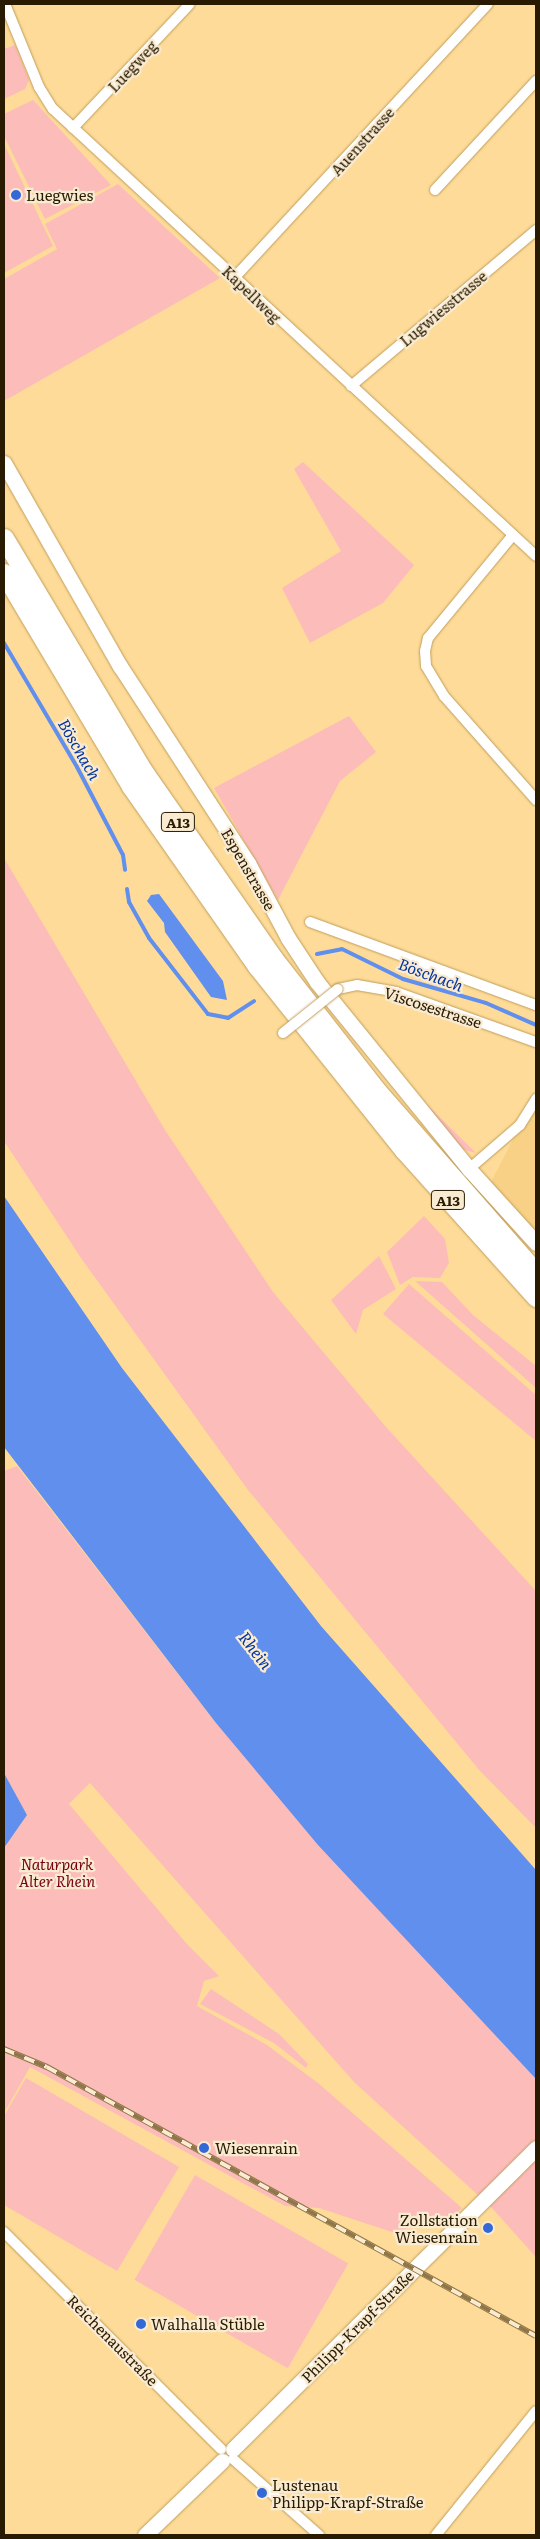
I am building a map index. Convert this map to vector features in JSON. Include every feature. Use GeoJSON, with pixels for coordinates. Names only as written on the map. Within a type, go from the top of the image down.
{"type":"FeatureCollection","features":[{"type":"Feature","properties":{"kind":"highway","name":"A13"},"geometry":{"type":"LineString","coordinates":[[4,538],[143,771],[273,958],[415,1136],[536,1273]]}},
{"type":"Feature","properties":{"kind":"highway","name":"A13"},"geometry":{"type":"LineString","coordinates":[[4,573],[131,786],[257,966],[404,1150],[536,1297]]}},
{"type":"Feature","properties":{"kind":"street","name":"Kapellweg"},"geometry":{"type":"LineString","coordinates":[[5,4],[39,87],[74,128],[536,556]]}},
{"type":"Feature","properties":{"kind":"street","name":"Luegweg"},"geometry":{"type":"LineString","coordinates":[[74,128],[190,4]]}},
{"type":"Feature","properties":{"kind":"street","name":"Auenstrasse"},"geometry":{"type":"LineString","coordinates":[[236,278],[488,4]]}},
{"type":"Feature","properties":{"kind":"street"},"geometry":{"type":"LineString","coordinates":[[435,190],[536,81]]}},
{"type":"Feature","properties":{"kind":"street","name":"Lugwiesstrasse"},"geometry":{"type":"LineString","coordinates":[[351,386],[536,230]]}},
{"type":"Feature","properties":{"kind":"street","name":"Espenstrasse"},"geometry":{"type":"LineString","coordinates":[[4,464],[120,666],[248,863],[288,938],[317,982],[469,1169],[536,1243]]}},
{"type":"Feature","properties":{"kind":"street"},"geometry":{"type":"LineString","coordinates":[[513,535],[428,638],[426,666],[444,696],[536,800]]}},
{"type":"Feature","properties":{"kind":"street"},"geometry":{"type":"LineString","coordinates":[[310,922],[536,1006]]}},
{"type":"Feature","properties":{"kind":"street","name":"Viscosestrasse"},"geometry":{"type":"LineString","coordinates":[[283,1033],[338,989],[357,985],[396,992],[536,1042]]}},
{"type":"Feature","properties":{"kind":"street"},"geometry":{"type":"LineString","coordinates":[[469,1169],[520,1125],[536,1099]]}},
{"type":"Feature","properties":{"kind":"street","name":"Philipp-Krapf-Straße"},"geometry":{"type":"LineString","coordinates":[[145,2535],[536,2148]]}},
{"type":"Feature","properties":{"kind":"street","name":"Reichenaustraße"},"geometry":{"type":"LineString","coordinates":[[4,2232],[227,2454],[319,2535]]}},
{"type":"Feature","properties":{"kind":"street"},"geometry":{"type":"LineString","coordinates":[[436,2535],[536,2411]]}},
{"type":"Feature","properties":{"kind":"shaded area"},"geometry":{"type":"Polygon","coordinates":[[[536,1095],[536,1232],[490,1184],[536,1095]]]}},
{"type":"Feature","properties":{"kind":"green space"},"geometry":{"type":"Polygon","coordinates":[[[15,45],[29,80],[25,89],[4,99],[4,49],[15,45]]]}},
{"type":"Feature","properties":{"kind":"green space","name":"Luegwies"},"geometry":{"type":"Polygon","coordinates":[[[33,100],[111,185],[45,219],[4,136],[4,114],[33,100]]]}},
{"type":"Feature","properties":{"kind":"green space","name":"Luegwies"},"geometry":{"type":"Polygon","coordinates":[[[4,144],[53,246],[4,273],[4,144]]]}},
{"type":"Feature","properties":{"kind":"green space"},"geometry":{"type":"Polygon","coordinates":[[[118,184],[220,278],[4,401],[4,279],[57,249],[45,224],[118,184]]]}},
{"type":"Feature","properties":{"kind":"green space"},"geometry":{"type":"Polygon","coordinates":[[[303,462],[414,565],[383,603],[310,643],[282,588],[341,551],[294,469],[303,462]]]}},
{"type":"Feature","properties":{"kind":"green space"},"geometry":{"type":"Polygon","coordinates":[[[349,716],[376,752],[340,781],[278,900],[214,788],[349,716]]]}},
{"type":"Feature","properties":{"kind":"green space"},"geometry":{"type":"Polygon","coordinates":[[[4,858],[165,1130],[273,1292],[386,1427],[536,1591],[536,1828],[480,1771],[248,1490],[81,1258],[4,1141],[4,858]]]}},
{"type":"Feature","properties":{"kind":"green space"},"geometry":{"type":"Polygon","coordinates":[[[412,1090],[476,1153],[462,1149],[412,1090]]]}},
{"type":"Feature","properties":{"kind":"green space"},"geometry":{"type":"Polygon","coordinates":[[[424,1216],[445,1239],[449,1263],[440,1278],[413,1277],[400,1285],[387,1252],[424,1216]]]}},
{"type":"Feature","properties":{"kind":"green space"},"geometry":{"type":"Polygon","coordinates":[[[379,1256],[396,1289],[363,1310],[356,1334],[331,1300],[379,1256]]]}},
{"type":"Feature","properties":{"kind":"green space"},"geometry":{"type":"Polygon","coordinates":[[[415,1281],[442,1282],[473,1315],[536,1366],[536,1388],[415,1281]]]}},
{"type":"Feature","properties":{"kind":"green space"},"geometry":{"type":"Polygon","coordinates":[[[409,1284],[536,1395],[536,1441],[383,1314],[409,1284]]]}},
{"type":"Feature","properties":{"kind":"green space","name":"Naturpark Alter Rhein"},"geometry":{"type":"Polygon","coordinates":[[[17,1466],[216,1723],[536,2079],[536,2257],[491,2207],[354,2082],[90,1783],[69,1804],[186,1943],[219,1976],[204,1981],[197,2006],[267,2045],[318,2083],[462,2208],[446,2220],[392,2232],[319,2208],[285,2206],[30,2067],[4,2113],[4,1848],[27,1815],[4,1773],[4,1471],[17,1466]]]}},
{"type":"Feature","properties":{"kind":"green space"},"geometry":{"type":"Polygon","coordinates":[[[211,1989],[279,2034],[308,2064],[306,2068],[274,2043],[200,2004],[211,1989]]]}},
{"type":"Feature","properties":{"kind":"green space"},"geometry":{"type":"Polygon","coordinates":[[[26,2078],[179,2167],[117,2271],[4,2205],[4,2116],[26,2078]]]}},
{"type":"Feature","properties":{"kind":"green space"},"geometry":{"type":"Polygon","coordinates":[[[195,2175],[348,2264],[288,2368],[134,2280],[195,2175]]]}},
{"type":"Feature","properties":{"kind":"water"},"geometry":{"type":"Polygon","coordinates":[[[159,894],[223,981],[227,1000],[211,997],[165,932],[164,923],[147,901],[151,895],[159,894]]]}},
{"type":"Feature","properties":{"kind":"water","name":"Rhein"},"geometry":{"type":"Polygon","coordinates":[[[4,1196],[122,1368],[321,1626],[536,1870],[536,2079],[318,1845],[216,1723],[4,1447],[4,1196]]]}},
{"type":"Feature","properties":{"kind":"water"},"geometry":{"type":"Polygon","coordinates":[[[4,1773],[27,1815],[4,1848],[4,1773]]]}},
{"type":"Feature","properties":{"kind":"waterway","name":"Böschach"},"geometry":{"type":"LineString","coordinates":[[4,643],[77,767],[123,855],[125,870]]}},
{"type":"Feature","properties":{"kind":"waterway","name":"Böschach"},"geometry":{"type":"LineString","coordinates":[[127,889],[129,902],[149,938],[208,1014],[228,1018],[254,1001]]}},
{"type":"Feature","properties":{"kind":"waterway","name":"Böschach"},"geometry":{"type":"LineString","coordinates":[[317,954],[342,949],[403,979],[486,1003],[536,1025]]}},
{"type":"Feature","properties":{"kind":"railway"},"geometry":{"type":"LineString","coordinates":[[4,2049],[47,2067],[536,2336]]}},
{"type":"Feature","properties":{"kind":"place","name":"Luegwies"},"geometry":{"type":"Point","coordinates":[16,195]}},
{"type":"Feature","properties":{"kind":"place","name":"Wiesenrain"},"geometry":{"type":"Point","coordinates":[204,2148]}},
{"type":"Feature","properties":{"kind":"place","name":"Zollstation Wiesenrain"},"geometry":{"type":"Point","coordinates":[488,2228]}},
{"type":"Feature","properties":{"kind":"place","name":"Walhalla Stüble"},"geometry":{"type":"Point","coordinates":[141,2324]}},
{"type":"Feature","properties":{"kind":"place","name":"Lustenau Philipp-Krapf-Straße"},"geometry":{"type":"Point","coordinates":[262,2493]}}]}
